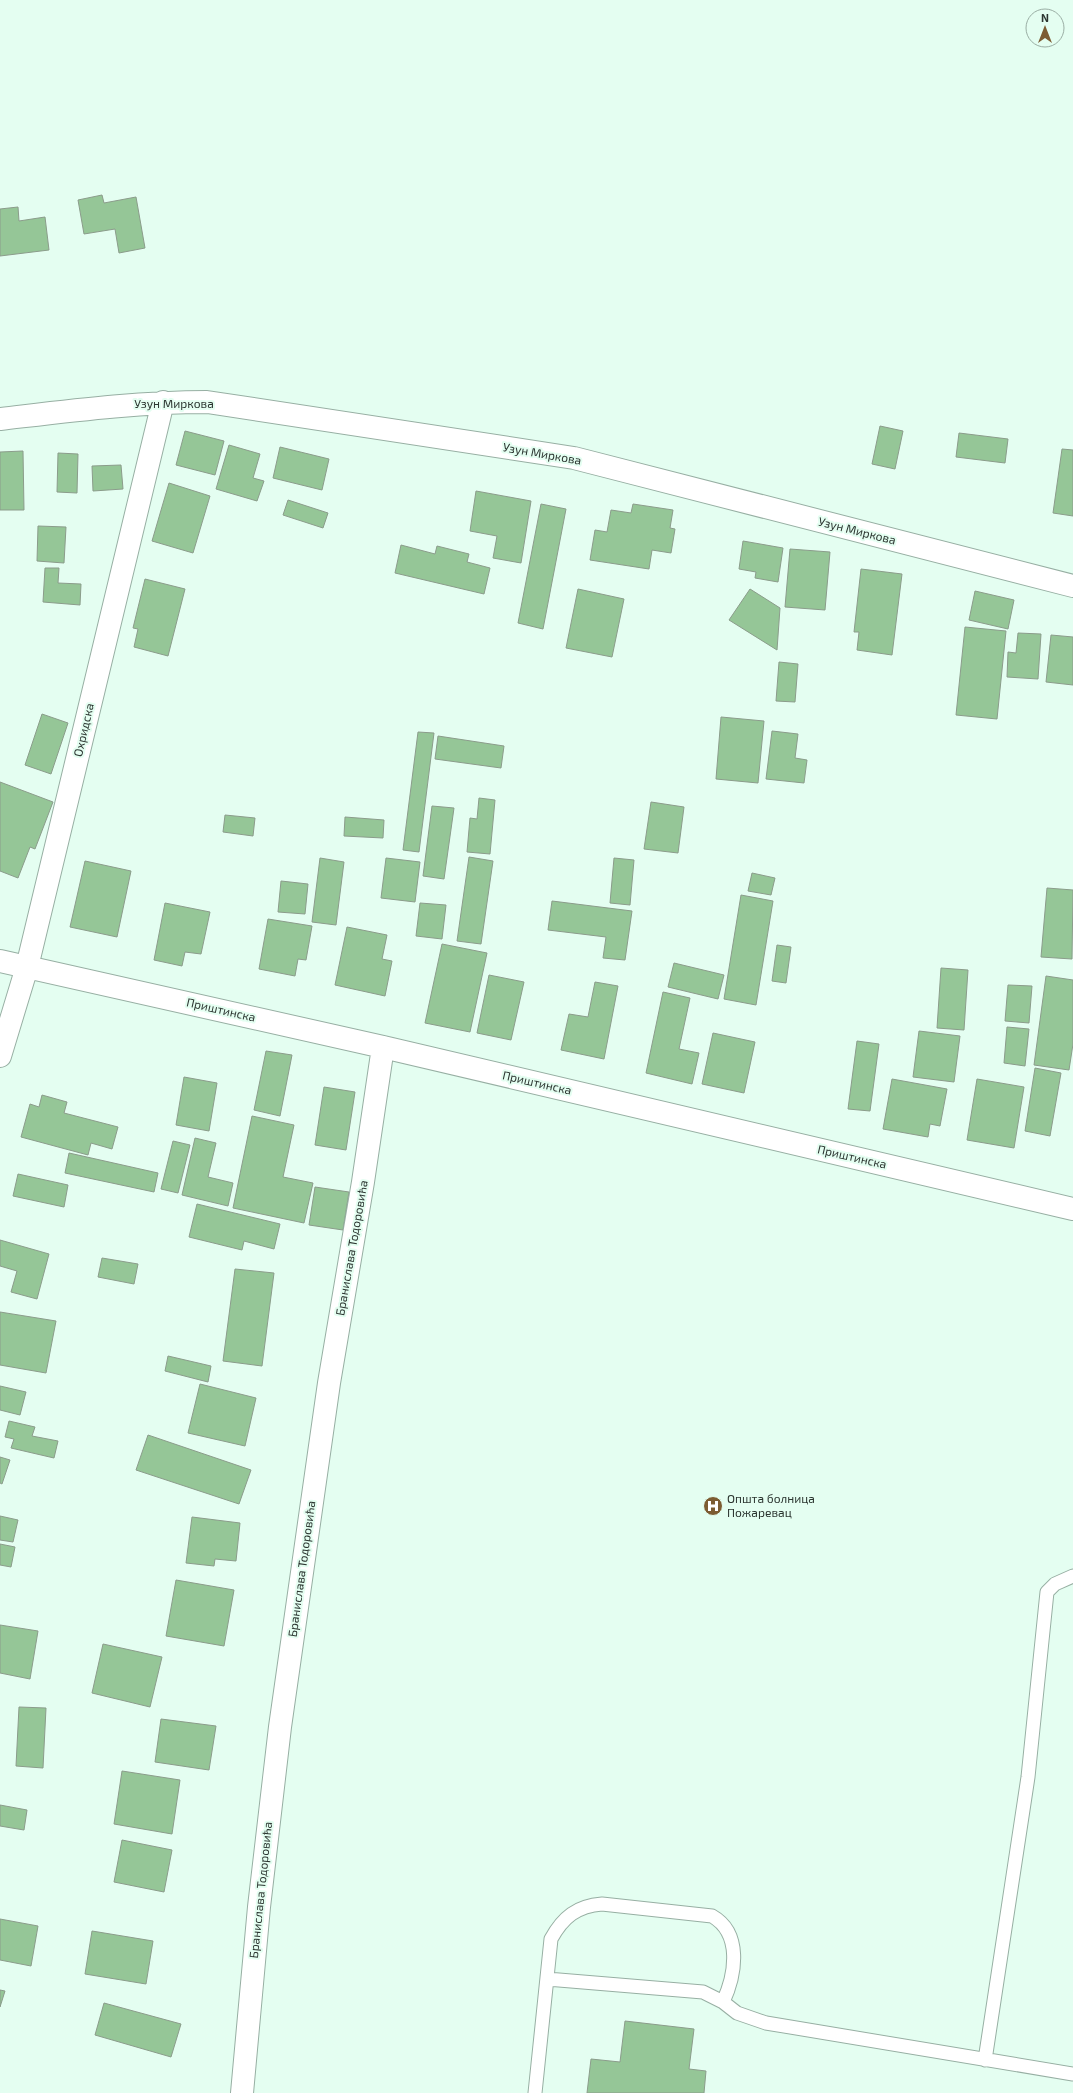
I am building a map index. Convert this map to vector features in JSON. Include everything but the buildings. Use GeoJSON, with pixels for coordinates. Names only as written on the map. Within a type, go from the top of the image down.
{"type":"FeatureCollection","features":[{"type":"Feature","properties":{"kind":"street","name":"Узун Миркова"},"geometry":{"type":"LineString","coordinates":[[0,419],[122,405],[163,402],[207,402],[574,458],[1073,586]]}},
{"type":"Feature","properties":{"kind":"street","name":"Охридска"},"geometry":{"type":"LineString","coordinates":[[0,1056],[27,967],[163,402]]}},
{"type":"Feature","properties":{"kind":"street","name":"Приштинска"},"geometry":{"type":"LineString","coordinates":[[0,961],[383,1047],[1073,1208]]}},
{"type":"Feature","properties":{"kind":"street","name":"Бранислава Тодоровића"},"geometry":{"type":"LineString","coordinates":[[242,2093],[259,1907],[280,1727],[329,1383],[363,1182],[383,1047]]}},
{"type":"Feature","properties":{"kind":"lane"},"geometry":{"type":"LineString","coordinates":[[985,2060],[1028,1777],[1047,1592],[1055,1584],[1073,1576]]}},
{"type":"Feature","properties":{"kind":"lane"},"geometry":{"type":"LineString","coordinates":[[535,2093],[551,1939],[558,1925],[569,1915],[579,1909],[590,1905],[602,1904],[712,1916],[726,1927],[734,1946],[730,1981],[723,2002]]}},
{"type":"Feature","properties":{"kind":"lane"},"geometry":{"type":"LineString","coordinates":[[547,1979],[703,1992],[723,2002],[737,2013],[766,2023],[1073,2074]]}},
{"type":"Feature","properties":{"kind":"place","name":"Општа болница Пожаревац"},"geometry":{"type":"Point","coordinates":[713,1506]}}]}
